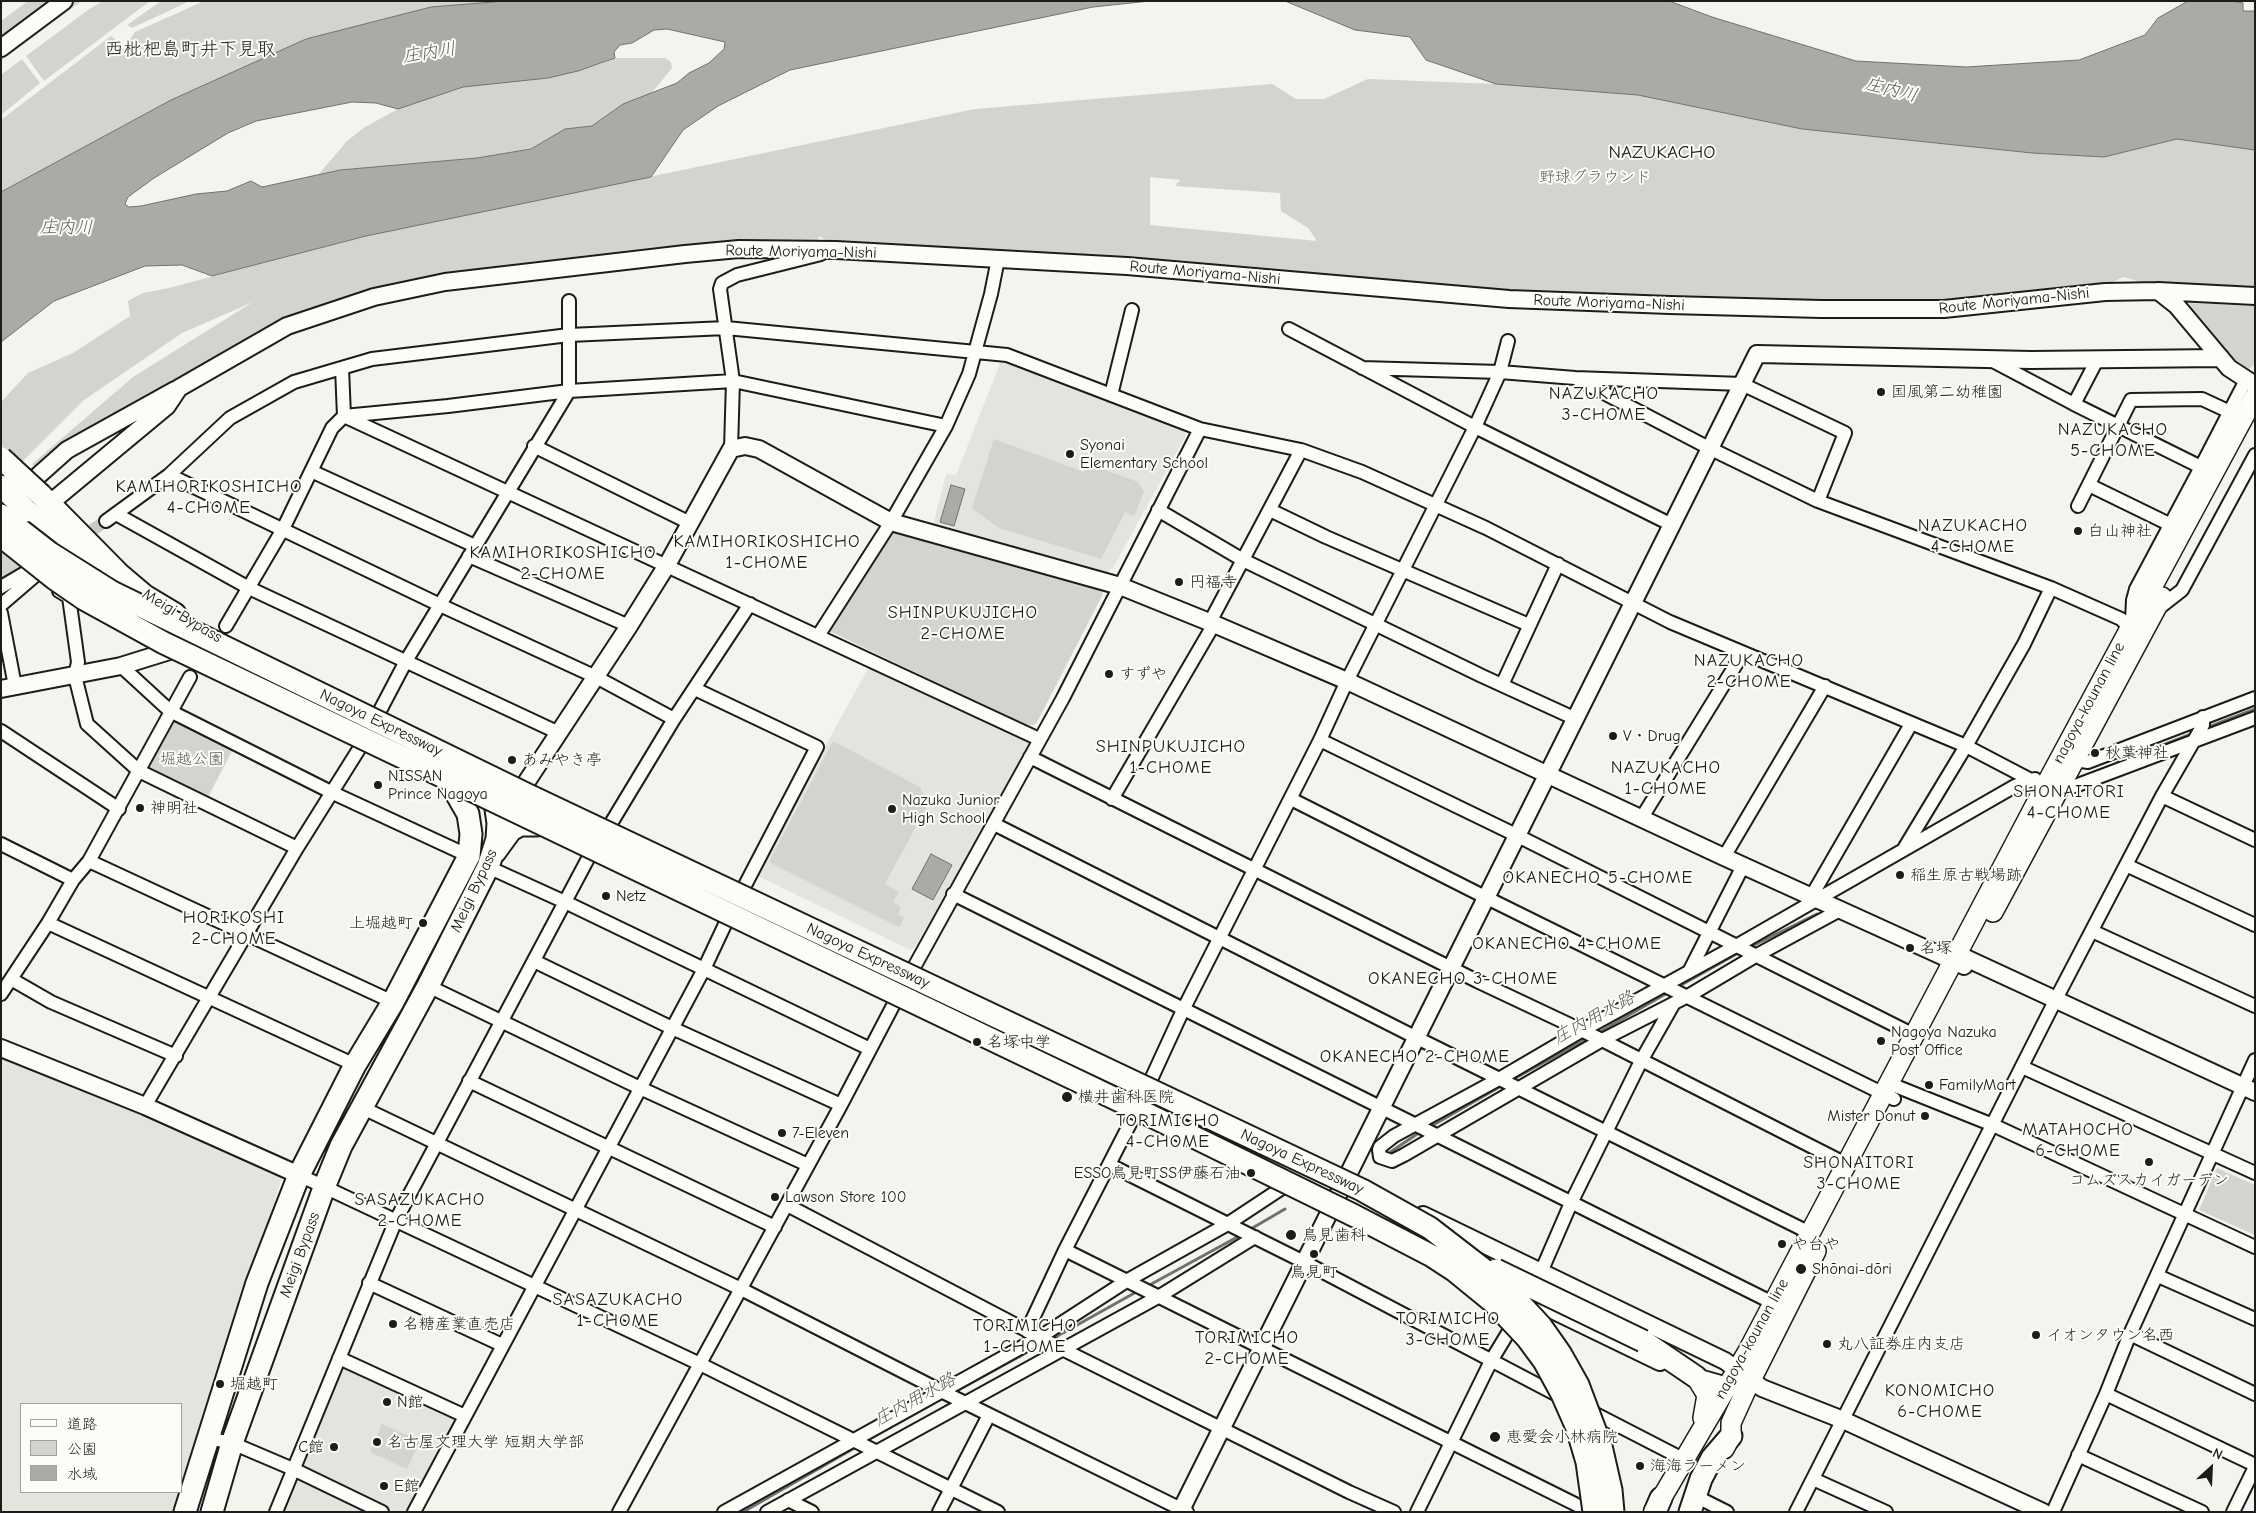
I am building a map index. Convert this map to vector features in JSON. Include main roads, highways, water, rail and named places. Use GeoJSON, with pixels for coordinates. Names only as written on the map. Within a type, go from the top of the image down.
{"type":"FeatureCollection","features":[{"type":"Feature","properties":{"kind":"highway","name":"Meigi Bypass"},"geometry":{"type":"LineString","coordinates":[[1,458],[119,574],[145,596],[200,630],[378,716],[451,754],[475,769],[510,809],[502,839],[428,986],[341,1146],[324,1185],[232,1444],[212,1512]]}},
{"type":"Feature","properties":{"kind":"highway","name":"Meigi Bypass"},"geometry":{"type":"LineString","coordinates":[[1,486],[121,602],[179,648],[202,664],[449,781],[468,814],[471,834],[469,856],[393,1002],[354,1065],[299,1175],[257,1283],[185,1512]]}},
{"type":"Feature","properties":{"kind":"highway","name":"Nagoya Expressway"},"geometry":{"type":"LineString","coordinates":[[1,515],[50,553],[112,592],[1362,1190],[1430,1228],[1500,1282],[1541,1326],[1560,1353],[1578,1385],[1601,1446],[1611,1490],[1613,1512]]}},
{"type":"Feature","properties":{"kind":"highway","name":"Nagoya Expressway"},"geometry":{"type":"LineString","coordinates":[[1,536],[55,579],[131,626],[891,994],[1147,1114],[1432,1256],[1474,1286],[1510,1319],[1544,1362],[1562,1394],[1577,1428],[1587,1462],[1593,1512]]}},
{"type":"Feature","properties":{"kind":"highway"},"geometry":{"type":"LineString","coordinates":[[451,754],[496,787],[672,876],[1004,1029],[1212,1111]]}},
{"type":"Feature","properties":{"kind":"highway"},"geometry":{"type":"LineString","coordinates":[[449,781],[510,809],[520,825],[537,824]]}},
{"type":"Feature","properties":{"kind":"highway"},"geometry":{"type":"LineString","coordinates":[[891,994],[1034,1050],[1149,1102],[1643,1341],[1696,1377]]}},
{"type":"Feature","properties":{"kind":"highway"},"geometry":{"type":"LineString","coordinates":[[1692,1507],[1701,1479],[1712,1458],[1731,1436]]}},
{"type":"Feature","properties":{"kind":"main road","name":"nagoya-kounan line"},"geometry":{"type":"LineString","coordinates":[[1731,1436],[1732,1423],[1749,1382],[1891,1091],[2055,781],[2130,627],[2239,454],[2252,387]]}},
{"type":"Feature","properties":{"kind":"main road","name":"nagoya-kounan line"},"geometry":{"type":"LineString","coordinates":[[2055,781],[2075,760],[2255,422]]}},
{"type":"Feature","properties":{"kind":"main road","name":"nagoya-kounan line"},"geometry":{"type":"LineString","coordinates":[[1749,1382],[1773,1303],[1846,1164],[1891,1091],[1914,1035],[1960,960]]}},
{"type":"Feature","properties":{"kind":"main road"},"geometry":{"type":"LineString","coordinates":[[1696,1377],[1707,1395],[1700,1431]]}},
{"type":"Feature","properties":{"kind":"main road","name":"nagoya-kounan line"},"geometry":{"type":"LineString","coordinates":[[1656,1507],[1726,1386],[1749,1382]]}},
{"type":"Feature","properties":{"kind":"water","name":"庄内川"},"geometry":{"type":"Polygon","coordinates":[[[505,1],[1150,1],[1093,7],[790,70],[718,106],[683,130],[651,177],[366,236],[212,276],[182,265],[145,266],[54,301],[1,342],[1,192],[171,100],[306,39],[431,7],[505,1]],[[667,29],[654,30],[632,43],[620,45],[614,52],[615,58],[578,71],[548,78],[463,87],[398,109],[376,103],[352,102],[256,121],[228,133],[154,178],[128,197],[125,204],[129,207],[141,206],[196,194],[227,191],[251,181],[262,187],[340,170],[477,158],[531,149],[565,129],[592,126],[623,104],[677,83],[689,73],[709,63],[724,49],[725,42],[667,29]]]}},
{"type":"Feature","properties":{"kind":"water","name":"庄内川"},"geometry":{"type":"Polygon","coordinates":[[[1285,1],[1669,1],[1712,17],[1856,61],[1966,67],[2079,60],[2145,35],[2158,18],[2188,1],[2232,1],[2243,3],[2243,11],[2255,11],[2255,150],[2177,139],[2104,157],[2032,153],[1802,129],[1638,95],[1496,84],[1426,60],[1410,37],[1355,30],[1285,1]]]}},
{"type":"Feature","properties":{"kind":"water"},"geometry":{"type":"Polygon","coordinates":[[[951,485],[965,489],[954,526],[940,522],[951,485]]]}},
{"type":"Feature","properties":{"kind":"water"},"geometry":{"type":"Polygon","coordinates":[[[931,854],[952,865],[933,900],[912,889],[931,854]]]}},
{"type":"Feature","properties":{"kind":"waterway","name":"庄内用水路"},"geometry":{"type":"LineString","coordinates":[[2206,728],[2255,709]]}},
{"type":"Feature","properties":{"kind":"waterway","name":"庄内用水路"},"geometry":{"type":"LineString","coordinates":[[2117,763],[2194,733]]}},
{"type":"Feature","properties":{"kind":"waterway","name":"庄内用水路"},"geometry":{"type":"LineString","coordinates":[[1748,948],[1817,914]]}},
{"type":"Feature","properties":{"kind":"waterway","name":"庄内用水路"},"geometry":{"type":"LineString","coordinates":[[1676,988],[1740,952]]}},
{"type":"Feature","properties":{"kind":"waterway","name":"庄内用水路"},"geometry":{"type":"LineString","coordinates":[[1596,1034],[1669,992]]}},
{"type":"Feature","properties":{"kind":"waterway","name":"庄内用水路"},"geometry":{"type":"LineString","coordinates":[[1510,1081],[1588,1038]]}},
{"type":"Feature","properties":{"kind":"waterway","name":"庄内用水路"},"geometry":{"type":"LineString","coordinates":[[1428,1128],[1503,1085]]}},
{"type":"Feature","properties":{"kind":"waterway","name":"庄内用水路"},"geometry":{"type":"LineString","coordinates":[[1389,1153],[1420,1132]]}},
{"type":"Feature","properties":{"kind":"waterway","name":"庄内用水路"},"geometry":{"type":"LineString","coordinates":[[1249,1230],[1285,1209]]}},
{"type":"Feature","properties":{"kind":"waterway","name":"庄内用水路"},"geometry":{"type":"LineString","coordinates":[[1146,1287],[1241,1235]]}},
{"type":"Feature","properties":{"kind":"waterway","name":"庄内用水路"},"geometry":{"type":"LineString","coordinates":[[1052,1339],[1138,1291]]}},
{"type":"Feature","properties":{"kind":"waterway","name":"庄内用水路"},"geometry":{"type":"LineString","coordinates":[[953,1393],[1044,1343]]}},
{"type":"Feature","properties":{"kind":"waterway","name":"庄内用水路"},"geometry":{"type":"LineString","coordinates":[[866,1441],[945,1397]]}},
{"type":"Feature","properties":{"kind":"waterway","name":"庄内用水路"},"geometry":{"type":"LineString","coordinates":[[743,1512],[858,1446]]}},
{"type":"Feature","properties":{"kind":"tunnel"},"geometry":{"type":"LineString","coordinates":[[77,540],[106,521]]}},
{"type":"Feature","properties":{"kind":"place","name":"国風第二幼稚園"},"geometry":{"type":"Point","coordinates":[1881,392]}},
{"type":"Feature","properties":{"kind":"place","name":"Syonai Elementary School"},"geometry":{"type":"Point","coordinates":[1070,454]}},
{"type":"Feature","properties":{"kind":"place","name":"白山神社"},"geometry":{"type":"Point","coordinates":[2078,531]}},
{"type":"Feature","properties":{"kind":"place","name":"円福寺"},"geometry":{"type":"Point","coordinates":[1179,582]}},
{"type":"Feature","properties":{"kind":"place","name":"すずや"},"geometry":{"type":"Point","coordinates":[1109,674]}},
{"type":"Feature","properties":{"kind":"place","name":"V・Drug"},"geometry":{"type":"Point","coordinates":[1613,736]}},
{"type":"Feature","properties":{"kind":"place","name":"秋葉神社"},"geometry":{"type":"Point","coordinates":[2095,753]}},
{"type":"Feature","properties":{"kind":"place","name":"あみやき亭"},"geometry":{"type":"Point","coordinates":[512,760]}},
{"type":"Feature","properties":{"kind":"place","name":"NISSAN Prince Nagoya"},"geometry":{"type":"Point","coordinates":[378,785]}},
{"type":"Feature","properties":{"kind":"place","name":"神明社"},"geometry":{"type":"Point","coordinates":[140,808]}},
{"type":"Feature","properties":{"kind":"place","name":"Nazuka Junior High School"},"geometry":{"type":"Point","coordinates":[892,809]}},
{"type":"Feature","properties":{"kind":"place","name":"稲生原古戦場跡"},"geometry":{"type":"Point","coordinates":[1900,875]}},
{"type":"Feature","properties":{"kind":"place","name":"Netz"},"geometry":{"type":"Point","coordinates":[606,896]}},
{"type":"Feature","properties":{"kind":"place","name":"上堀越町"},"geometry":{"type":"Point","coordinates":[423,923]}},
{"type":"Feature","properties":{"kind":"place","name":"名塚"},"geometry":{"type":"Point","coordinates":[1910,948]}},
{"type":"Feature","properties":{"kind":"place","name":"Nagoya Nazuka Post Office"},"geometry":{"type":"Point","coordinates":[1881,1041]}},
{"type":"Feature","properties":{"kind":"place","name":"名塚中学"},"geometry":{"type":"Point","coordinates":[977,1042]}},
{"type":"Feature","properties":{"kind":"place","name":"FamilyMart"},"geometry":{"type":"Point","coordinates":[1929,1085]}},
{"type":"Feature","properties":{"kind":"place","name":"横井歯科医院"},"geometry":{"type":"Point","coordinates":[1067,1097]}},
{"type":"Feature","properties":{"kind":"place","name":"Mister Donut"},"geometry":{"type":"Point","coordinates":[1925,1116]}},
{"type":"Feature","properties":{"kind":"place","name":"7-Eleven"},"geometry":{"type":"Point","coordinates":[782,1133]}},
{"type":"Feature","properties":{"kind":"place","name":"コムズスカイガーデン"},"geometry":{"type":"Point","coordinates":[2149,1162]}},
{"type":"Feature","properties":{"kind":"place","name":"ESSO鳥見町SS伊藤石油"},"geometry":{"type":"Point","coordinates":[1251,1173]}},
{"type":"Feature","properties":{"kind":"place","name":"Lawson Store 100"},"geometry":{"type":"Point","coordinates":[775,1197]}},
{"type":"Feature","properties":{"kind":"place","name":"鳥見歯科"},"geometry":{"type":"Point","coordinates":[1291,1235]}},
{"type":"Feature","properties":{"kind":"place","name":"や台や"},"geometry":{"type":"Point","coordinates":[1782,1244]}},
{"type":"Feature","properties":{"kind":"place","name":"鳥見町"},"geometry":{"type":"Point","coordinates":[1314,1254]}},
{"type":"Feature","properties":{"kind":"place","name":"Shōnai-dōri"},"geometry":{"type":"Point","coordinates":[1801,1269]}},
{"type":"Feature","properties":{"kind":"place","name":"名糖産業直売店"},"geometry":{"type":"Point","coordinates":[393,1324]}},
{"type":"Feature","properties":{"kind":"place","name":"イオンタウン名西"},"geometry":{"type":"Point","coordinates":[2036,1335]}},
{"type":"Feature","properties":{"kind":"place","name":"丸八証券庄内支店"},"geometry":{"type":"Point","coordinates":[1827,1344]}},
{"type":"Feature","properties":{"kind":"place","name":"堀越町"},"geometry":{"type":"Point","coordinates":[220,1384]}},
{"type":"Feature","properties":{"kind":"place","name":"N館"},"geometry":{"type":"Point","coordinates":[387,1402]}},
{"type":"Feature","properties":{"kind":"place","name":"恵愛会小林病院"},"geometry":{"type":"Point","coordinates":[1495,1437]}},
{"type":"Feature","properties":{"kind":"place","name":"名古屋文理大学 短期大学部"},"geometry":{"type":"Point","coordinates":[377,1442]}},
{"type":"Feature","properties":{"kind":"place","name":"C館"},"geometry":{"type":"Point","coordinates":[334,1447]}},
{"type":"Feature","properties":{"kind":"place","name":"海海ラーメン"},"geometry":{"type":"Point","coordinates":[1640,1466]}},
{"type":"Feature","properties":{"kind":"place","name":"E館"},"geometry":{"type":"Point","coordinates":[384,1486]}},
{"type":"Feature","properties":{"kind":"district","name":"西枇杷島町井下見取"},"geometry":{"type":"Point","coordinates":[190,50]}},
{"type":"Feature","properties":{"kind":"district","name":"NAZUKACHO"},"geometry":{"type":"Point","coordinates":[1662,153]}},
{"type":"Feature","properties":{"kind":"district","name":"NAZUKACHO 3-CHOME"},"geometry":{"type":"Point","coordinates":[1604,404]}},
{"type":"Feature","properties":{"kind":"district","name":"NAZUKACHO 5-CHOME"},"geometry":{"type":"Point","coordinates":[2113,440]}},
{"type":"Feature","properties":{"kind":"district","name":"KAMIHORIKOSHICHO 4-CHOME"},"geometry":{"type":"Point","coordinates":[209,497]}},
{"type":"Feature","properties":{"kind":"district","name":"NAZUKACHO 4-CHOME"},"geometry":{"type":"Point","coordinates":[1973,536]}},
{"type":"Feature","properties":{"kind":"district","name":"KAMIHORIKOSHICHO 1-CHOME"},"geometry":{"type":"Point","coordinates":[767,552]}},
{"type":"Feature","properties":{"kind":"district","name":"KAMIHORIKOSHICHO 2-CHOME"},"geometry":{"type":"Point","coordinates":[563,563]}},
{"type":"Feature","properties":{"kind":"district","name":"SHINPUKUJICHO 2-CHOME"},"geometry":{"type":"Point","coordinates":[963,623]}},
{"type":"Feature","properties":{"kind":"district","name":"NAZUKACHO 2-CHOME"},"geometry":{"type":"Point","coordinates":[1749,671]}},
{"type":"Feature","properties":{"kind":"district","name":"SHINPUKUJICHO 1-CHOME"},"geometry":{"type":"Point","coordinates":[1171,758]}},
{"type":"Feature","properties":{"kind":"district","name":"NAZUKACHO 1-CHOME"},"geometry":{"type":"Point","coordinates":[1666,778]}},
{"type":"Feature","properties":{"kind":"district","name":"SHONAITORI 4-CHOME"},"geometry":{"type":"Point","coordinates":[2069,802]}},
{"type":"Feature","properties":{"kind":"district","name":"OKANECHO 5-CHOME"},"geometry":{"type":"Point","coordinates":[1598,878]}},
{"type":"Feature","properties":{"kind":"district","name":"HORIKOSHI 2-CHOME"},"geometry":{"type":"Point","coordinates":[234,928]}},
{"type":"Feature","properties":{"kind":"district","name":"OKANECHO 4-CHOME"},"geometry":{"type":"Point","coordinates":[1567,944]}},
{"type":"Feature","properties":{"kind":"district","name":"OKANECHO 3-CHOME"},"geometry":{"type":"Point","coordinates":[1463,979]}},
{"type":"Feature","properties":{"kind":"district","name":"OKANECHO 2-CHOME"},"geometry":{"type":"Point","coordinates":[1415,1057]}},
{"type":"Feature","properties":{"kind":"district","name":"TORIMICHO 4-CHOME"},"geometry":{"type":"Point","coordinates":[1168,1131]}},
{"type":"Feature","properties":{"kind":"district","name":"MATAHOCHO 6-CHOME"},"geometry":{"type":"Point","coordinates":[2078,1140]}},
{"type":"Feature","properties":{"kind":"district","name":"SHONAITORI 3-CHOME"},"geometry":{"type":"Point","coordinates":[1859,1173]}},
{"type":"Feature","properties":{"kind":"district","name":"SASAZUKACHO 2-CHOME"},"geometry":{"type":"Point","coordinates":[420,1210]}},
{"type":"Feature","properties":{"kind":"district","name":"SASAZUKACHO 1-CHOME"},"geometry":{"type":"Point","coordinates":[618,1310]}},
{"type":"Feature","properties":{"kind":"district","name":"TORIMICHO 3-CHOME"},"geometry":{"type":"Point","coordinates":[1448,1329]}},
{"type":"Feature","properties":{"kind":"district","name":"TORIMICHO 1-CHOME"},"geometry":{"type":"Point","coordinates":[1025,1336]}},
{"type":"Feature","properties":{"kind":"district","name":"TORIMICHO 2-CHOME"},"geometry":{"type":"Point","coordinates":[1247,1348]}},
{"type":"Feature","properties":{"kind":"district","name":"KONOMICHO 6-CHOME"},"geometry":{"type":"Point","coordinates":[1940,1401]}},
{"type":"Feature","properties":{"kind":"park label","name":"野球グラウンド"},"geometry":{"type":"Point","coordinates":[1595,177]}},
{"type":"Feature","properties":{"kind":"park label","name":"堀越公園"},"geometry":{"type":"Point","coordinates":[192,759]}}]}
